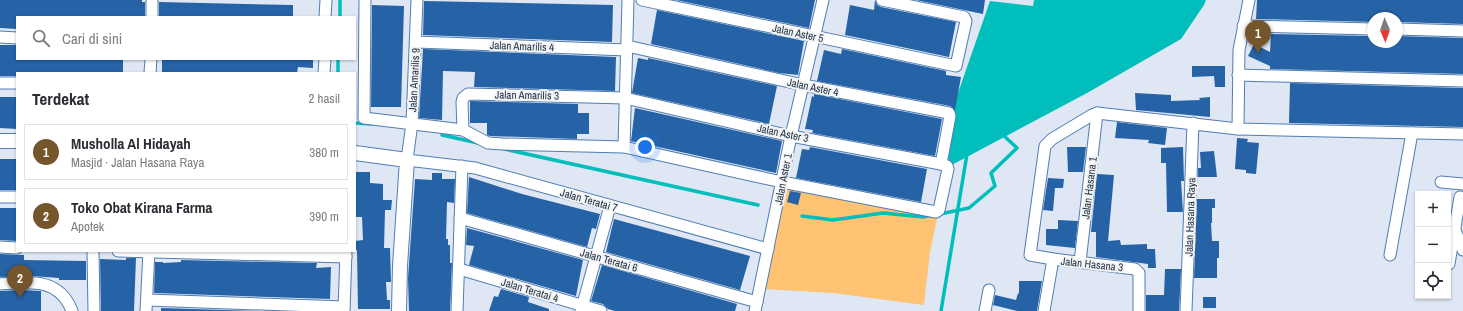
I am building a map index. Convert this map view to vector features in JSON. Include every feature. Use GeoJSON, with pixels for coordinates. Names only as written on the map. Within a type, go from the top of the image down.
{"type":"FeatureCollection","features":[{"type":"Feature","properties":{"kind":"street"},"geometry":{"type":"LineString","coordinates":[[152,0],[152,16]]}},
{"type":"Feature","properties":{"kind":"street"},"geometry":{"type":"LineString","coordinates":[[326,0],[326,16]]}},
{"type":"Feature","properties":{"kind":"street"},"geometry":{"type":"LineString","coordinates":[[365,0],[364,118],[463,130],[488,143],[624,147],[782,182],[936,212],[939,210],[948,169],[947,166],[941,164]]}},
{"type":"Feature","properties":{"kind":"street","name":"Jalan Amarilis 9"},"geometry":{"type":"LineString","coordinates":[[407,160],[412,124],[417,0]]}},
{"type":"Feature","properties":{"kind":"street"},"geometry":{"type":"LineString","coordinates":[[624,147],[628,0]]}},
{"type":"Feature","properties":{"kind":"street","name":"Jalan Aster 5"},"geometry":{"type":"LineString","coordinates":[[642,0],[953,67],[957,64],[966,21],[964,17],[882,0]]}},
{"type":"Feature","properties":{"kind":"street","name":"Jalan Aster 1"},"geometry":{"type":"LineString","coordinates":[[756,307],[791,136],[823,0]]}},
{"type":"Feature","properties":{"kind":"street"},"geometry":{"type":"LineString","coordinates":[[1238,129],[1239,50],[1243,26],[1250,0]]}},
{"type":"Feature","properties":{"kind":"street"},"geometry":{"type":"LineString","coordinates":[[1243,26],[1367,29]]}},
{"type":"Feature","properties":{"kind":"street"},"geometry":{"type":"LineString","coordinates":[[1403,29],[1463,31]]}},
{"type":"Feature","properties":{"kind":"street"},"geometry":{"type":"LineString","coordinates":[[0,37],[16,38]]}},
{"type":"Feature","properties":{"kind":"street","name":"Jalan Amarilis 4"},"geometry":{"type":"LineString","coordinates":[[416,42],[627,48]]}},
{"type":"Feature","properties":{"kind":"street","name":"Jalan Aster 4"},"geometry":{"type":"LineString","coordinates":[[627,48],[803,85],[949,113],[950,116],[941,164]]}},
{"type":"Feature","properties":{"kind":"street"},"geometry":{"type":"LineString","coordinates":[[150,72],[151,60]]}},
{"type":"Feature","properties":{"kind":"street"},"geometry":{"type":"LineString","coordinates":[[324,72],[325,60]]}},
{"type":"Feature","properties":{"kind":"street"},"geometry":{"type":"LineString","coordinates":[[1238,75],[1463,81]]}},
{"type":"Feature","properties":{"kind":"street"},"geometry":{"type":"LineString","coordinates":[[0,83],[16,83]]}},
{"type":"Feature","properties":{"kind":"street","name":"Jalan Amarilis 3"},"geometry":{"type":"LineString","coordinates":[[463,130],[462,102],[463,98],[468,94],[625,98]]}},
{"type":"Feature","properties":{"kind":"street","name":"Jalan Aster 3"},"geometry":{"type":"LineString","coordinates":[[625,98],[791,136],[941,164]]}},
{"type":"Feature","properties":{"kind":"street"},"geometry":{"type":"LineString","coordinates":[[1097,114],[1193,123],[1238,129],[1463,134]]}},
{"type":"Feature","properties":{"kind":"street","name":"Jalan Hasana 3"},"geometry":{"type":"LineString","coordinates":[[1097,114],[1052,139],[1044,146],[1030,253],[1031,256],[1053,260],[1136,269],[1139,273],[1139,311]]}},
{"type":"Feature","properties":{"kind":"street","name":"Jalan Hasana 1"},"geometry":{"type":"LineString","coordinates":[[1080,262],[1097,114]]}},
{"type":"Feature","properties":{"kind":"street","name":"Jalan Hasana Raya"},"geometry":{"type":"LineString","coordinates":[[1186,311],[1193,123]]}},
{"type":"Feature","properties":{"kind":"street"},"geometry":{"type":"LineString","coordinates":[[1390,255],[1412,133]]}},
{"type":"Feature","properties":{"kind":"street"},"geometry":{"type":"LineString","coordinates":[[0,141],[16,141]]}},
{"type":"Feature","properties":{"kind":"street"},"geometry":{"type":"LineString","coordinates":[[356,153],[407,160],[400,266],[399,311]]}},
{"type":"Feature","properties":{"kind":"street","name":"Jalan Teratai 7"},"geometry":{"type":"LineString","coordinates":[[407,160],[462,166],[768,250]]}},
{"type":"Feature","properties":{"kind":"street"},"geometry":{"type":"LineString","coordinates":[[457,311],[462,166]]}},
{"type":"Feature","properties":{"kind":"street"},"geometry":{"type":"LineString","coordinates":[[1442,182],[1463,184]]}},
{"type":"Feature","properties":{"kind":"street"},"geometry":{"type":"LineString","coordinates":[[0,197],[16,197]]}},
{"type":"Feature","properties":{"kind":"street"},"geometry":{"type":"LineString","coordinates":[[1449,263],[1461,203]]}},
{"type":"Feature","properties":{"kind":"street"},"geometry":{"type":"LineString","coordinates":[[581,308],[610,206]]}},
{"type":"Feature","properties":{"kind":"street","name":"Jalan Teratai 6"},"geometry":{"type":"LineString","coordinates":[[460,218],[596,256],[756,307]]}},
{"type":"Feature","properties":{"kind":"street"},"geometry":{"type":"LineString","coordinates":[[1455,230],[1463,250]]}},
{"type":"Feature","properties":{"kind":"street"},"geometry":{"type":"LineString","coordinates":[[0,247],[16,248]]}},
{"type":"Feature","properties":{"kind":"street"},"geometry":{"type":"LineString","coordinates":[[93,252],[94,311]]}},
{"type":"Feature","properties":{"kind":"street"},"geometry":{"type":"LineString","coordinates":[[149,252],[147,306],[344,309],[346,254],[215,252]]}},
{"type":"Feature","properties":{"kind":"street","name":"Jalan Hasana 3"},"geometry":{"type":"LineString","coordinates":[[1044,311],[1053,260]]}},
{"type":"Feature","properties":{"kind":"street","name":"Jalan Teratai 4"},"geometry":{"type":"LineString","coordinates":[[459,269],[581,308],[601,311]]}},
{"type":"Feature","properties":{"kind":"street"},"geometry":{"type":"LineString","coordinates":[[0,284],[38,282],[48,286],[62,295],[72,311]]}},
{"type":"Feature","properties":{"kind":"street"},"geometry":{"type":"LineString","coordinates":[[985,311],[989,290]]}},
{"type":"Feature","properties":{"kind":"shaded area"},"geometry":{"type":"Polygon","coordinates":[[[1034,0],[1206,0],[1181,39],[1087,93],[948,167],[950,116],[990,1],[1033,6],[1034,0]]]}},
{"type":"Feature","properties":{"kind":"shaded area"},"geometry":{"type":"Polygon","coordinates":[[[782,182],[939,210],[930,252],[924,305],[833,293],[760,289],[782,182]]]}},
{"type":"Feature","properties":{"kind":"building"},"geometry":{"type":"Polygon","coordinates":[[[0,0],[142,0],[142,2],[145,2],[145,16],[16,16],[16,29],[0,28],[0,0]]]}},
{"type":"Feature","properties":{"kind":"building"},"geometry":{"type":"Polygon","coordinates":[[[676,0],[815,0],[809,28],[676,0]]]}},
{"type":"Feature","properties":{"kind":"building"},"geometry":{"type":"Polygon","coordinates":[[[875,0],[877,5],[881,7],[956,22],[949,57],[845,35],[850,5],[874,10],[875,0]]]}},
{"type":"Feature","properties":{"kind":"building"},"geometry":{"type":"Polygon","coordinates":[[[916,0],[985,0],[983,14],[916,0]]]}},
{"type":"Feature","properties":{"kind":"building"},"geometry":{"type":"Polygon","coordinates":[[[1257,0],[1463,0],[1463,24],[1403,22],[1403,12],[1367,12],[1367,22],[1256,19],[1257,0]]]}},
{"type":"Feature","properties":{"kind":"building"},"geometry":{"type":"Polygon","coordinates":[[[424,1],[613,5],[612,42],[423,35],[424,1]]]}},
{"type":"Feature","properties":{"kind":"building"},"geometry":{"type":"Polygon","coordinates":[[[159,2],[293,5],[293,16],[159,16],[159,2]]]}},
{"type":"Feature","properties":{"kind":"building"},"geometry":{"type":"Polygon","coordinates":[[[372,5],[404,6],[401,107],[371,107],[372,5]]]}},
{"type":"Feature","properties":{"kind":"building"},"geometry":{"type":"Polygon","coordinates":[[[657,10],[804,41],[798,75],[779,73],[651,44],[657,10]]]}},
{"type":"Feature","properties":{"kind":"building"},"geometry":{"type":"Polygon","coordinates":[[[1271,34],[1367,36],[1367,48],[1403,48],[1403,36],[1463,38],[1463,74],[1270,69],[1270,66],[1248,56],[1254,44],[1270,52],[1271,34]]]}},
{"type":"Feature","properties":{"kind":"building"},"geometry":{"type":"Polygon","coordinates":[[[0,45],[16,45],[16,60],[123,60],[123,72],[16,72],[16,76],[0,76],[0,45]]]}},
{"type":"Feature","properties":{"kind":"building"},"geometry":{"type":"Polygon","coordinates":[[[423,49],[616,57],[615,91],[474,87],[475,72],[443,71],[442,120],[419,118],[423,49]]]}},
{"type":"Feature","properties":{"kind":"building"},"geometry":{"type":"Polygon","coordinates":[[[842,49],[946,71],[946,75],[961,77],[955,110],[950,106],[817,81],[824,50],[841,54],[842,49]]]}},
{"type":"Feature","properties":{"kind":"building"},"geometry":{"type":"Polygon","coordinates":[[[638,58],[648,60],[648,58],[777,86],[769,124],[632,93],[638,58]]]}},
{"type":"Feature","properties":{"kind":"building"},"geometry":{"type":"Polygon","coordinates":[[[162,60],[313,60],[313,68],[298,67],[297,72],[162,72],[162,60]]]}},
{"type":"Feature","properties":{"kind":"building"},"geometry":{"type":"Polygon","coordinates":[[[1192,66],[1225,66],[1225,87],[1215,87],[1214,76],[1192,77],[1192,66]]]}},
{"type":"Feature","properties":{"kind":"building"},"geometry":{"type":"Polygon","coordinates":[[[1290,83],[1463,88],[1463,127],[1289,123],[1290,83]]]}},
{"type":"Feature","properties":{"kind":"building"},"geometry":{"type":"Polygon","coordinates":[[[1135,93],[1171,95],[1171,101],[1200,100],[1199,98],[1210,97],[1210,117],[1136,110],[1135,93]]]}},
{"type":"Feature","properties":{"kind":"building"},"geometry":{"type":"Polygon","coordinates":[[[814,94],[942,119],[935,156],[812,133],[813,130],[805,129],[812,96],[814,97],[814,94]]]}},
{"type":"Feature","properties":{"kind":"building"},"geometry":{"type":"Polygon","coordinates":[[[0,97],[16,97],[16,129],[0,128],[0,97]]]}},
{"type":"Feature","properties":{"kind":"building"},"geometry":{"type":"Polygon","coordinates":[[[470,101],[578,104],[578,113],[589,113],[589,134],[577,134],[577,139],[490,136],[487,135],[487,123],[470,123],[470,101]]]}},
{"type":"Feature","properties":{"kind":"building"},"geometry":{"type":"Polygon","coordinates":[[[635,108],[782,141],[776,173],[631,141],[635,108]]]}},
{"type":"Feature","properties":{"kind":"building"},"geometry":{"type":"Polygon","coordinates":[[[1117,122],[1167,128],[1165,145],[1148,143],[1149,140],[1115,138],[1117,122]]]}},
{"type":"Feature","properties":{"kind":"building"},"geometry":{"type":"Polygon","coordinates":[[[1237,138],[1248,139],[1247,142],[1259,143],[1256,174],[1246,173],[1246,170],[1235,169],[1237,138]]]}},
{"type":"Feature","properties":{"kind":"building"},"geometry":{"type":"Polygon","coordinates":[[[810,147],[927,169],[921,202],[796,178],[802,149],[809,150],[810,147]]]}},
{"type":"Feature","properties":{"kind":"building"},"geometry":{"type":"Polygon","coordinates":[[[1067,147],[1086,147],[1083,172],[1068,172],[1067,147]]]}},
{"type":"Feature","properties":{"kind":"building"},"geometry":{"type":"Polygon","coordinates":[[[1183,147],[1184,181],[1181,181],[1183,212],[1167,212],[1166,163],[1161,163],[1161,148],[1183,147]]]}},
{"type":"Feature","properties":{"kind":"building"},"geometry":{"type":"Polygon","coordinates":[[[1214,151],[1217,177],[1198,177],[1198,168],[1201,168],[1200,152],[1214,151]]]}},
{"type":"Feature","properties":{"kind":"building"},"geometry":{"type":"Polygon","coordinates":[[[0,159],[16,159],[16,190],[0,190],[0,159]]]}},
{"type":"Feature","properties":{"kind":"building"},"geometry":{"type":"Polygon","coordinates":[[[356,172],[370,172],[370,183],[383,184],[383,200],[392,200],[391,210],[385,210],[384,248],[390,248],[391,282],[386,282],[387,300],[390,300],[390,309],[358,309],[356,241],[363,240],[362,217],[356,217],[356,172]]]}},
{"type":"Feature","properties":{"kind":"building"},"geometry":{"type":"Polygon","coordinates":[[[432,173],[442,173],[442,179],[455,179],[454,203],[447,202],[446,239],[448,239],[448,245],[450,245],[450,263],[452,263],[450,311],[409,311],[408,278],[415,179],[432,180],[432,173]]]}},
{"type":"Feature","properties":{"kind":"building"},"geometry":{"type":"Polygon","coordinates":[[[1097,174],[1114,175],[1108,241],[1120,240],[1121,245],[1147,244],[1147,249],[1155,249],[1156,268],[1148,268],[1148,264],[1096,257],[1096,232],[1091,232],[1097,174]]]}},
{"type":"Feature","properties":{"kind":"building"},"geometry":{"type":"Polygon","coordinates":[[[469,177],[522,194],[600,214],[596,229],[592,228],[587,247],[467,213],[469,177]]]}},
{"type":"Feature","properties":{"kind":"building"},"geometry":{"type":"Polygon","coordinates":[[[1048,178],[1064,179],[1063,188],[1055,188],[1053,211],[1043,210],[1048,178]]]}},
{"type":"Feature","properties":{"kind":"building"},"geometry":{"type":"Polygon","coordinates":[[[790,191],[801,193],[798,205],[787,202],[790,191]]]}},
{"type":"Feature","properties":{"kind":"building"},"geometry":{"type":"Polygon","coordinates":[[[1197,199],[1215,199],[1215,208],[1212,208],[1211,223],[1212,241],[1219,241],[1217,278],[1194,278],[1197,199]]]}},
{"type":"Feature","properties":{"kind":"building"},"geometry":{"type":"Polygon","coordinates":[[[0,208],[16,208],[16,241],[0,240],[0,208]]]}},
{"type":"Feature","properties":{"kind":"building"},"geometry":{"type":"Polygon","coordinates":[[[614,219],[750,256],[740,290],[606,252],[614,219]]]}},
{"type":"Feature","properties":{"kind":"building"},"geometry":{"type":"Polygon","coordinates":[[[1058,220],[1078,221],[1075,248],[1046,245],[1046,229],[1058,229],[1058,220]]]}},
{"type":"Feature","properties":{"kind":"building"},"geometry":{"type":"Polygon","coordinates":[[[467,228],[583,260],[576,296],[469,265],[474,246],[466,245],[467,228]]]}},
{"type":"Feature","properties":{"kind":"building"},"geometry":{"type":"Polygon","coordinates":[[[0,254],[24,255],[24,260],[86,261],[86,280],[59,280],[59,278],[32,276],[0,277],[0,254]]]}},
{"type":"Feature","properties":{"kind":"building"},"geometry":{"type":"Polygon","coordinates":[[[126,258],[136,258],[134,311],[101,311],[100,259],[126,260],[126,258]]]}},
{"type":"Feature","properties":{"kind":"building"},"geometry":{"type":"Polygon","coordinates":[[[181,260],[317,263],[316,268],[331,267],[330,299],[154,293],[155,262],[181,262],[181,260]]]}},
{"type":"Feature","properties":{"kind":"building"},"geometry":{"type":"Polygon","coordinates":[[[602,265],[737,304],[735,311],[615,311],[608,309],[603,304],[591,301],[602,265]]]}},
{"type":"Feature","properties":{"kind":"building"},"geometry":{"type":"Polygon","coordinates":[[[1165,269],[1181,269],[1179,311],[1146,311],[1146,295],[1164,295],[1165,269]]]}},
{"type":"Feature","properties":{"kind":"building"},"geometry":{"type":"Polygon","coordinates":[[[1019,281],[1042,281],[1037,311],[1017,311],[993,305],[995,295],[1016,300],[1018,293],[1019,294],[1019,281]]]}},
{"type":"Feature","properties":{"kind":"building"},"geometry":{"type":"Polygon","coordinates":[[[501,289],[529,297],[528,302],[549,309],[549,311],[489,311],[494,296],[498,297],[501,289]]]}},
{"type":"Feature","properties":{"kind":"building"},"geometry":{"type":"Polygon","coordinates":[[[0,291],[41,291],[41,311],[0,311],[0,291]]]}},
{"type":"Feature","properties":{"kind":"building"},"geometry":{"type":"Polygon","coordinates":[[[1203,297],[1216,297],[1216,308],[1203,308],[1203,297]]]}},
{"type":"Feature","properties":{"kind":"building"},"geometry":{"type":"Polygon","coordinates":[[[161,308],[259,311],[161,311],[161,308]]]}},
{"type":"Feature","properties":{"kind":"waterway"},"geometry":{"type":"LineString","coordinates":[[340,0],[340,16]]}},
{"type":"Feature","properties":{"kind":"waterway"},"geometry":{"type":"LineString","coordinates":[[338,60],[338,72]]}},
{"type":"Feature","properties":{"kind":"waterway"},"geometry":{"type":"LineString","coordinates":[[356,123],[372,124]]}},
{"type":"Feature","properties":{"kind":"waterway"},"geometry":{"type":"LineString","coordinates":[[940,214],[969,208],[995,186],[991,173],[1017,148],[1002,134]]}},
{"type":"Feature","properties":{"kind":"waterway"},"geometry":{"type":"LineString","coordinates":[[442,135],[478,143]]}},
{"type":"Feature","properties":{"kind":"waterway"},"geometry":{"type":"LineString","coordinates":[[504,149],[758,205]]}},
{"type":"Feature","properties":{"kind":"waterway"},"geometry":{"type":"LineString","coordinates":[[941,311],[967,154]]}},
{"type":"Feature","properties":{"kind":"waterway"},"geometry":{"type":"LineString","coordinates":[[802,216],[833,220],[883,213],[923,217],[932,215]]}},
{"type":"Feature","properties":{"kind":"place","name":"Musholla Al Hidayah"},"geometry":{"type":"Point","coordinates":[1258,53]}},
{"type":"Feature","properties":{"kind":"place","name":"Toko Obat Kirana Farma"},"geometry":{"type":"Point","coordinates":[20,298]}}]}
